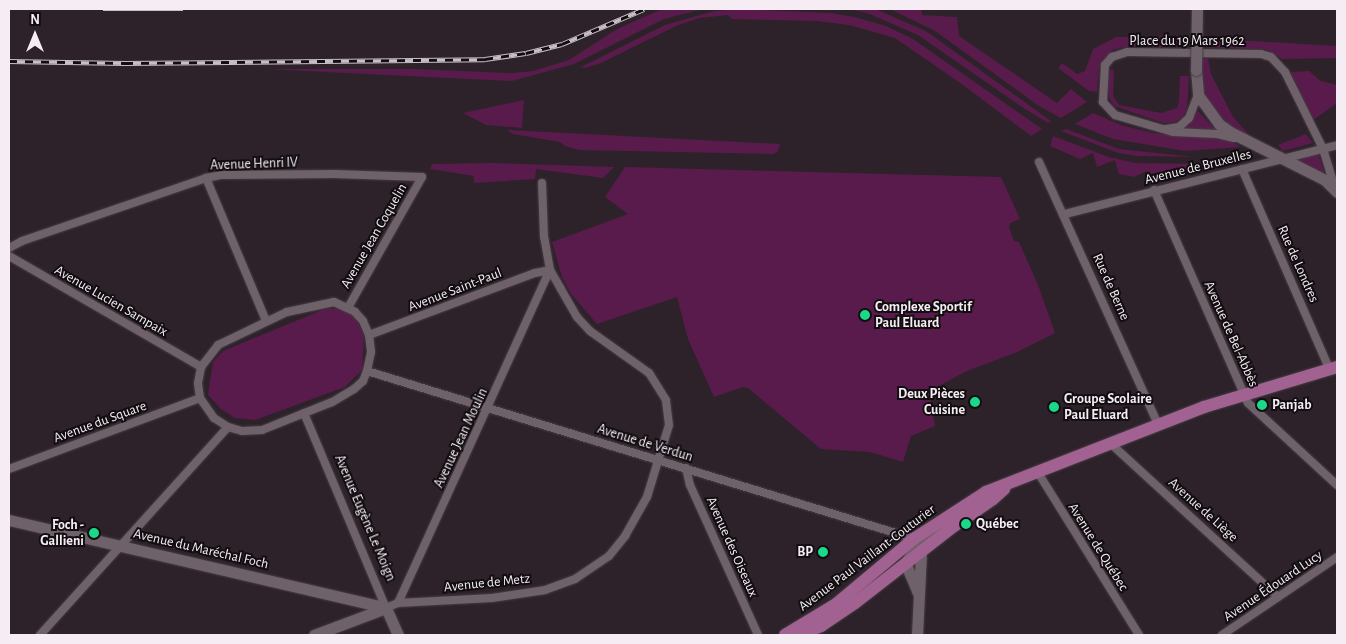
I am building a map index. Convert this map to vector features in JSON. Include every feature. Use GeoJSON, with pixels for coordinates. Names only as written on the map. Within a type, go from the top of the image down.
{"type":"FeatureCollection","features":[{"type":"Feature","properties":{"kind":"main road","name":"Avenue Paul Vaillant-Couturier"},"geometry":{"type":"LineString","coordinates":[[785,635],[836,604],[918,545],[967,504],[986,492],[1158,424],[1244,394],[1334,368]]}},
{"type":"Feature","properties":{"kind":"main road","name":"Avenue Paul Vaillant-Couturier"},"geometry":{"type":"LineString","coordinates":[[800,635],[821,626],[905,563],[918,545],[993,499],[1009,483]]}},
{"type":"Feature","properties":{"kind":"street"},"geometry":{"type":"LineString","coordinates":[[1161,129],[1179,127],[1184,123],[1189,118],[1198,95],[1196,70],[1197,9]]}},
{"type":"Feature","properties":{"kind":"street","name":"Place du 19 Mars 1962"},"geometry":{"type":"LineString","coordinates":[[1246,141],[1218,134],[1182,133],[1161,129],[1115,115],[1106,106],[1102,97],[1104,70],[1112,56],[1122,53],[1260,54],[1271,56],[1285,72],[1323,149]]}},
{"type":"Feature","properties":{"kind":"street"},"geometry":{"type":"LineString","coordinates":[[1198,95],[1219,124],[1246,141],[1308,170],[1336,190]]}},
{"type":"Feature","properties":{"kind":"street","name":"Avenue de Bruxelles"},"geometry":{"type":"LineString","coordinates":[[1065,214],[1337,145]]}},
{"type":"Feature","properties":{"kind":"street"},"geometry":{"type":"LineString","coordinates":[[1323,149],[1336,190]]}},
{"type":"Feature","properties":{"kind":"street","name":"Rue de Berne"},"geometry":{"type":"LineString","coordinates":[[1040,162],[1158,424]]}},
{"type":"Feature","properties":{"kind":"street","name":"Rue de Londres"},"geometry":{"type":"LineString","coordinates":[[1242,169],[1334,368]]}},
{"type":"Feature","properties":{"kind":"street","name":"Avenue Henri IV"},"geometry":{"type":"LineString","coordinates":[[9,248],[22,241],[206,178],[222,175],[422,177]]}},
{"type":"Feature","properties":{"kind":"street","name":"Avenue Jean Coquelin"},"geometry":{"type":"LineString","coordinates":[[348,308],[422,177]]}},
{"type":"Feature","properties":{"kind":"street"},"geometry":{"type":"LineString","coordinates":[[206,178],[266,321]]}},
{"type":"Feature","properties":{"kind":"street"},"geometry":{"type":"LineString","coordinates":[[542,183],[544,237],[550,270]]}},
{"type":"Feature","properties":{"kind":"street","name":"Avenue de Bel-Abbès"},"geometry":{"type":"LineString","coordinates":[[1154,190],[1248,403],[1337,485]]}},
{"type":"Feature","properties":{"kind":"street","name":"Avenue Lucien Sampaix"},"geometry":{"type":"LineString","coordinates":[[9,256],[201,367]]}},
{"type":"Feature","properties":{"kind":"street","name":"Avenue Saint-Paul"},"geometry":{"type":"LineString","coordinates":[[369,335],[535,273],[550,270]]}},
{"type":"Feature","properties":{"kind":"street","name":"Avenue Jean Moulin"},"geometry":{"type":"LineString","coordinates":[[398,603],[489,409],[550,270]]}},
{"type":"Feature","properties":{"kind":"street","name":"Avenue de Metz"},"geometry":{"type":"LineString","coordinates":[[398,603],[492,598],[545,590],[576,579],[609,556],[625,536],[640,512],[660,460],[669,425],[666,400],[649,373],[590,331],[577,317],[550,270]]}},
{"type":"Feature","properties":{"kind":"street"},"geometry":{"type":"LineString","coordinates":[[334,302],[348,308],[355,312],[363,321],[369,335],[371,352],[363,381],[348,394],[262,430],[242,431],[228,427],[214,418],[200,398],[198,383],[201,367],[218,345],[287,312],[315,304],[334,302]]}},
{"type":"Feature","properties":{"kind":"street","name":"Avenue de Verdun"},"geometry":{"type":"LineString","coordinates":[[367,371],[686,468],[918,545]]}},
{"type":"Feature","properties":{"kind":"street","name":"Avenue du Square"},"geometry":{"type":"LineString","coordinates":[[9,469],[200,398]]}},
{"type":"Feature","properties":{"kind":"street","name":"Avenue Eugène Le Moign"},"geometry":{"type":"LineString","coordinates":[[304,413],[398,635]]}},
{"type":"Feature","properties":{"kind":"street"},"geometry":{"type":"LineString","coordinates":[[40,635],[228,427]]}},
{"type":"Feature","properties":{"kind":"street","name":"Avenue de Liège"},"geometry":{"type":"LineString","coordinates":[[1110,442],[1278,597]]}},
{"type":"Feature","properties":{"kind":"street","name":"Avenue des Oiseaux"},"geometry":{"type":"LineString","coordinates":[[686,468],[690,485],[758,635]]}},
{"type":"Feature","properties":{"kind":"street","name":"Avenue de Québec"},"geometry":{"type":"LineString","coordinates":[[1038,471],[1139,635]]}},
{"type":"Feature","properties":{"kind":"street","name":"Avenue du Maréchal Foch"},"geometry":{"type":"LineString","coordinates":[[9,520],[386,608]]}},
{"type":"Feature","properties":{"kind":"street"},"geometry":{"type":"LineString","coordinates":[[917,635],[918,545]]}},
{"type":"Feature","properties":{"kind":"street","name":"Avenue Édouard Lucy"},"geometry":{"type":"LineString","coordinates":[[1222,635],[1337,557]]}},
{"type":"Feature","properties":{"kind":"street"},"geometry":{"type":"LineString","coordinates":[[905,563],[918,593]]}},
{"type":"Feature","properties":{"kind":"street"},"geometry":{"type":"LineString","coordinates":[[366,603],[367,615]]}},
{"type":"Feature","properties":{"kind":"street"},"geometry":{"type":"LineString","coordinates":[[314,635],[398,603]]}},
{"type":"Feature","properties":{"kind":"shaded area"},"geometry":{"type":"Polygon","coordinates":[[[662,9],[703,9],[664,19],[574,64],[512,81],[266,69],[413,69],[513,73],[533,71],[569,60],[617,29],[662,9]]]}},
{"type":"Feature","properties":{"kind":"shaded area"},"geometry":{"type":"Polygon","coordinates":[[[740,9],[831,13],[855,17],[886,26],[913,39],[1042,129],[1031,136],[963,85],[895,38],[849,25],[816,21],[732,19],[728,15],[699,18],[676,26],[601,63],[585,68],[581,67],[665,25],[714,11],[740,9]]]}},
{"type":"Feature","properties":{"kind":"shaded area"},"geometry":{"type":"Polygon","coordinates":[[[847,9],[875,9],[926,31],[1051,121],[1048,123],[1025,109],[918,35],[867,13],[847,9]]]}},
{"type":"Feature","properties":{"kind":"shaded area"},"geometry":{"type":"Polygon","coordinates":[[[890,9],[921,9],[922,15],[957,17],[959,36],[1057,103],[1071,89],[1087,102],[1061,118],[1039,106],[935,31],[890,9]]]}},
{"type":"Feature","properties":{"kind":"shaded area"},"geometry":{"type":"Polygon","coordinates":[[[1188,36],[1187,47],[1124,47],[1112,50],[1099,68],[1097,92],[1089,91],[1058,68],[1062,63],[1077,74],[1085,71],[1093,49],[1116,37],[1188,36]]]}},
{"type":"Feature","properties":{"kind":"shaded area"},"geometry":{"type":"Polygon","coordinates":[[[1200,38],[1337,46],[1337,58],[1282,59],[1270,51],[1262,49],[1201,47],[1200,38]]]}},
{"type":"Feature","properties":{"kind":"shaded area"},"geometry":{"type":"Polygon","coordinates":[[[1208,58],[1211,74],[1233,117],[1251,137],[1234,129],[1209,106],[1203,89],[1201,59],[1208,58]]]}},
{"type":"Feature","properties":{"kind":"shaded area"},"geometry":{"type":"Polygon","coordinates":[[[1114,69],[1113,96],[1119,105],[1161,113],[1177,108],[1180,76],[1189,76],[1187,110],[1182,118],[1175,122],[1163,123],[1114,106],[1109,97],[1108,89],[1110,70],[1114,69]]]}},
{"type":"Feature","properties":{"kind":"shaded area"},"geometry":{"type":"Polygon","coordinates":[[[1309,71],[1321,81],[1337,85],[1337,103],[1312,121],[1291,72],[1309,71]]]}},
{"type":"Feature","properties":{"kind":"shaded area"},"geometry":{"type":"Polygon","coordinates":[[[524,100],[522,128],[486,125],[463,113],[524,100]]]}},
{"type":"Feature","properties":{"kind":"shaded area"},"geometry":{"type":"Polygon","coordinates":[[[1197,110],[1214,128],[1213,131],[1176,129],[1191,123],[1197,110]]]}},
{"type":"Feature","properties":{"kind":"shaded area"},"geometry":{"type":"Polygon","coordinates":[[[1093,113],[1121,125],[1153,133],[1216,138],[1233,142],[1240,147],[1185,151],[1113,139],[1075,124],[1093,113]]]}},
{"type":"Feature","properties":{"kind":"shaded area"},"geometry":{"type":"Polygon","coordinates":[[[1066,129],[1119,149],[1194,157],[1137,156],[1118,153],[1061,131],[1066,129]]]}},
{"type":"Feature","properties":{"kind":"shaded area"},"geometry":{"type":"Polygon","coordinates":[[[506,130],[780,144],[778,151],[774,154],[579,150],[565,146],[560,142],[513,134],[506,130]]]}},
{"type":"Feature","properties":{"kind":"shaded area"},"geometry":{"type":"Polygon","coordinates":[[[1306,134],[1313,143],[1283,151],[1278,145],[1306,134]]]}},
{"type":"Feature","properties":{"kind":"shaded area"},"geometry":{"type":"Polygon","coordinates":[[[1053,136],[1109,157],[1135,163],[1200,164],[1252,155],[1246,161],[1151,180],[1147,171],[1134,177],[1119,174],[1115,160],[1097,167],[1093,153],[1080,159],[1050,146],[1053,136]]]}},
{"type":"Feature","properties":{"kind":"shaded area"},"geometry":{"type":"Polygon","coordinates":[[[1318,153],[1325,175],[1295,160],[1318,153]]]}},
{"type":"Feature","properties":{"kind":"shaded area"},"geometry":{"type":"Polygon","coordinates":[[[492,163],[614,167],[603,178],[536,169],[535,179],[474,183],[474,176],[430,169],[432,164],[492,163]]]}},
{"type":"Feature","properties":{"kind":"shaded area","name":"Complexe Sportif Paul Eluard"},"geometry":{"type":"Polygon","coordinates":[[[625,167],[1001,177],[1020,219],[1010,223],[1009,227],[1014,241],[1019,242],[1038,285],[1055,333],[1017,352],[967,371],[929,391],[935,426],[911,436],[903,462],[870,452],[821,449],[748,388],[743,387],[714,397],[688,339],[677,297],[597,324],[571,294],[562,277],[552,242],[628,214],[605,197],[625,167]]]}},
{"type":"Feature","properties":{"kind":"shaded area"},"geometry":{"type":"Polygon","coordinates":[[[327,308],[344,310],[356,318],[364,336],[362,370],[345,387],[255,420],[235,418],[221,409],[208,395],[213,362],[223,351],[327,308]]]}},
{"type":"Feature","properties":{"kind":"railway"},"geometry":{"type":"LineString","coordinates":[[103,9],[183,9]]}},
{"type":"Feature","properties":{"kind":"railway"},"geometry":{"type":"LineString","coordinates":[[9,61],[125,63],[485,59],[526,53],[562,44],[644,9]]}},
{"type":"Feature","properties":{"kind":"place","name":"Complexe Sportif Paul Eluard"},"geometry":{"type":"Point","coordinates":[865,315]}},
{"type":"Feature","properties":{"kind":"place","name":"Deux Pièces Cuisine"},"geometry":{"type":"Point","coordinates":[975,402]}},
{"type":"Feature","properties":{"kind":"place","name":"Panjab"},"geometry":{"type":"Point","coordinates":[1262,405]}},
{"type":"Feature","properties":{"kind":"place","name":"Groupe Scolaire Paul Eluard"},"geometry":{"type":"Point","coordinates":[1054,407]}},
{"type":"Feature","properties":{"kind":"place","name":"Québec"},"geometry":{"type":"Point","coordinates":[966,524]}},
{"type":"Feature","properties":{"kind":"place","name":"Foch - Gallieni"},"geometry":{"type":"Point","coordinates":[94,533]}},
{"type":"Feature","properties":{"kind":"place","name":"BP"},"geometry":{"type":"Point","coordinates":[823,552]}}]}
